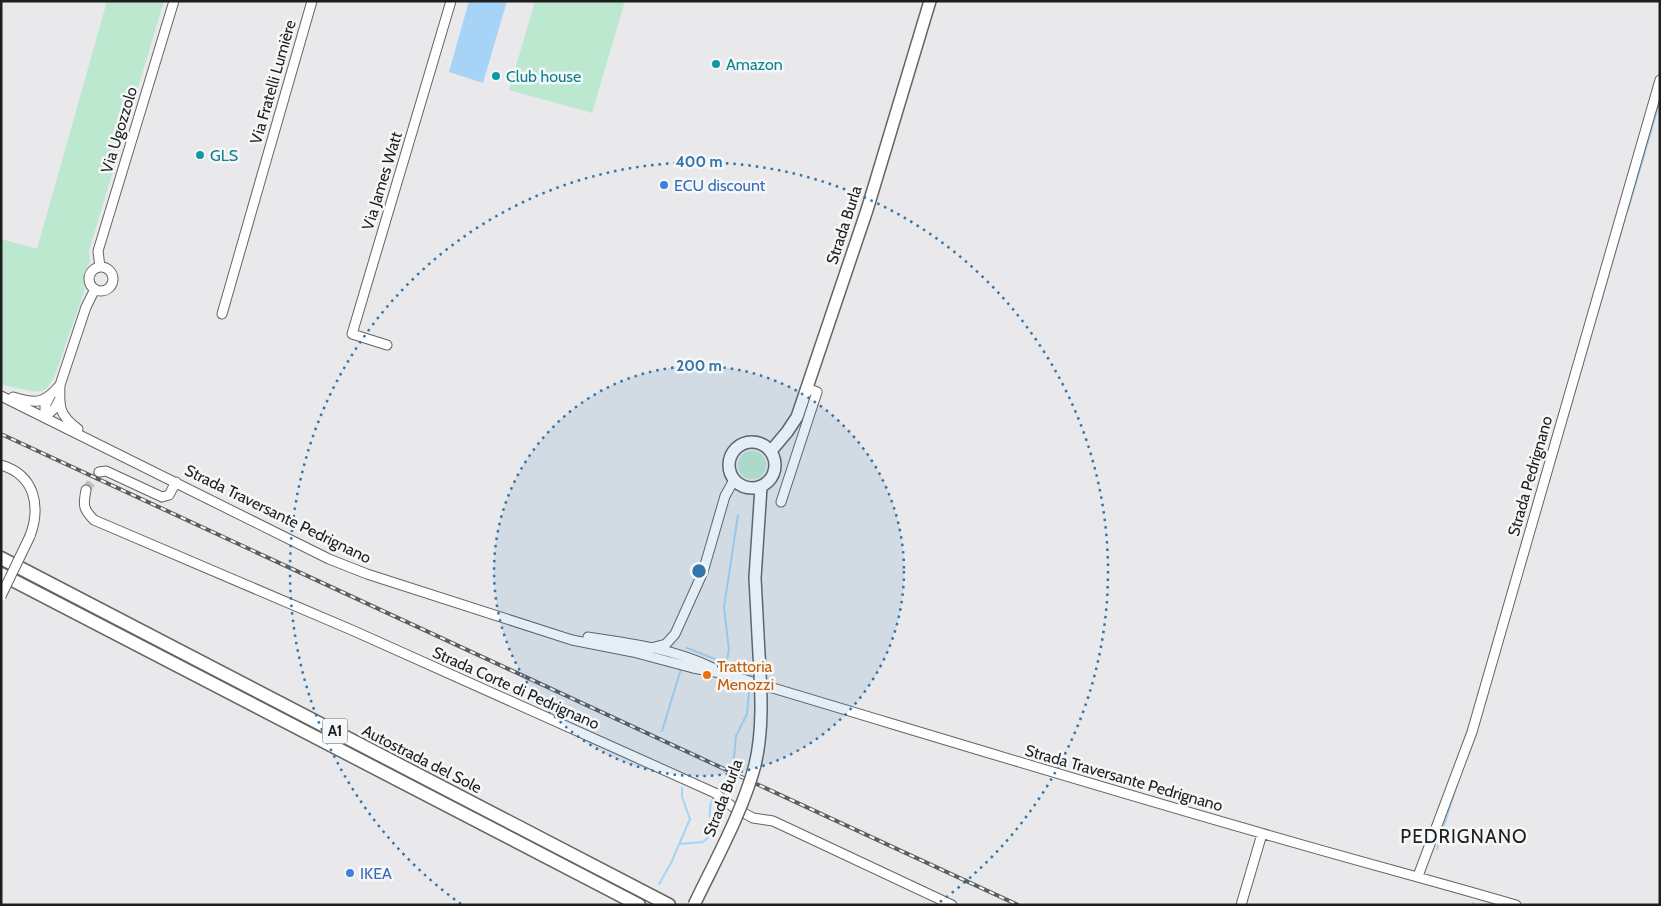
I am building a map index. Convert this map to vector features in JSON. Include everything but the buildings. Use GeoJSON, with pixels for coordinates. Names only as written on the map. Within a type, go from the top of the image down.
{"type":"FeatureCollection","features":[{"type":"Feature","properties":{"kind":"highway","name":"Autostrada del Sole"},"geometry":{"type":"LineString","coordinates":[[1,558],[668,905]]}},
{"type":"Feature","properties":{"kind":"highway","name":"Autostrada del Sole"},"geometry":{"type":"LineString","coordinates":[[1,574],[639,905]]}},
{"type":"Feature","properties":{"kind":"main road","name":"Strada Burla"},"geometry":{"type":"LineString","coordinates":[[771,451],[797,417],[867,210],[930,1]]}},
{"type":"Feature","properties":{"kind":"main road"},"geometry":{"type":"LineString","coordinates":[[756,442],[771,451],[775,460],[775,471],[770,481],[761,487],[746,488],[734,480],[729,466],[730,458],[736,449],[745,443],[756,442]]}},
{"type":"Feature","properties":{"kind":"main road","name":"Strada Burla"},"geometry":{"type":"LineString","coordinates":[[694,905],[738,813],[755,764],[760,731],[761,706],[755,578],[761,487]]}},
{"type":"Feature","properties":{"kind":"street","name":"Via Ugozzolo"},"geometry":{"type":"LineString","coordinates":[[96,442],[63,417],[55,398],[83,316],[95,289],[90,283],[90,276],[93,270],[100,267],[98,251],[174,1]]}},
{"type":"Feature","properties":{"kind":"street","name":"Via Fratelli Lumière"},"geometry":{"type":"LineString","coordinates":[[222,314],[312,1]]}},
{"type":"Feature","properties":{"kind":"street","name":"Via James Watt"},"geometry":{"type":"LineString","coordinates":[[387,346],[352,334],[451,1]]}},
{"type":"Feature","properties":{"kind":"street","name":"Strada Pedrignano"},"geometry":{"type":"LineString","coordinates":[[1418,876],[1472,732],[1660,80]]}},
{"type":"Feature","properties":{"kind":"street"},"geometry":{"type":"LineString","coordinates":[[95,289],[106,289],[112,280],[109,270],[100,267]]}},
{"type":"Feature","properties":{"kind":"street"},"geometry":{"type":"LineString","coordinates":[[780,502],[817,392],[806,388]]}},
{"type":"Feature","properties":{"kind":"street"},"geometry":{"type":"LineString","coordinates":[[1,395],[29,402],[55,398],[55,408],[45,417]]}},
{"type":"Feature","properties":{"kind":"street","name":"Strada Traversante Pedrignano"},"geometry":{"type":"LineString","coordinates":[[1,395],[329,558],[367,574],[553,632],[572,640],[744,679],[1262,834],[1418,876],[1516,905]]}},
{"type":"Feature","properties":{"kind":"street"},"geometry":{"type":"LineString","coordinates":[[1,465],[11,467],[23,476],[34,492],[36,514],[30,536],[1,596]]}},
{"type":"Feature","properties":{"kind":"street"},"geometry":{"type":"LineString","coordinates":[[99,472],[106,471],[162,497],[169,495],[176,482]]}},
{"type":"Feature","properties":{"kind":"street"},"geometry":{"type":"LineString","coordinates":[[674,662],[667,647],[673,644],[675,634],[703,572],[725,496],[734,480]]}},
{"type":"Feature","properties":{"kind":"street","name":"Strada Corte di Pedrignano"},"geometry":{"type":"LineString","coordinates":[[86,490],[83,503],[87,513],[94,520],[354,631],[606,744],[715,794],[753,818],[773,820],[952,905]]}},
{"type":"Feature","properties":{"kind":"street","name":"Strada Traversante Pedrignano"},"geometry":{"type":"LineString","coordinates":[[553,632],[651,648],[667,647],[684,657],[696,660],[726,674]]}},
{"type":"Feature","properties":{"kind":"street"},"geometry":{"type":"LineString","coordinates":[[675,634],[677,648],[684,657]]}},
{"type":"Feature","properties":{"kind":"street","name":"Strada Traversante Pedrignano"},"geometry":{"type":"LineString","coordinates":[[603,646],[628,647],[656,653],[667,647]]}},
{"type":"Feature","properties":{"kind":"street"},"geometry":{"type":"LineString","coordinates":[[1241,905],[1262,834]]}},
{"type":"Feature","properties":{"kind":"green space"},"geometry":{"type":"Polygon","coordinates":[[[107,1],[164,1],[89,251],[90,262],[84,272],[84,292],[54,378],[46,389],[38,392],[1,385],[1,239],[37,249],[107,1]]]}},
{"type":"Feature","properties":{"kind":"green space"},"geometry":{"type":"Polygon","coordinates":[[[535,1],[625,1],[592,113],[509,90],[535,1]]]}},
{"type":"Feature","properties":{"kind":"green space"},"geometry":{"type":"Polygon","coordinates":[[[752,451],[762,455],[766,465],[762,475],[752,479],[742,475],[738,465],[742,455],[752,451]]]}},
{"type":"Feature","properties":{"kind":"water"},"geometry":{"type":"Polygon","coordinates":[[[469,1],[507,1],[483,83],[449,72],[469,1]]]}},
{"type":"Feature","properties":{"kind":"waterway"},"geometry":{"type":"LineString","coordinates":[[1628,210],[1660,101]]}},
{"type":"Feature","properties":{"kind":"waterway"},"geometry":{"type":"LineString","coordinates":[[1596,318],[1625,218]]}},
{"type":"Feature","properties":{"kind":"waterway"},"geometry":{"type":"LineString","coordinates":[[1572,401],[1593,327]]}},
{"type":"Feature","properties":{"kind":"waterway"},"geometry":{"type":"LineString","coordinates":[[725,669],[729,650],[724,607],[738,515]]}},
{"type":"Feature","properties":{"kind":"waterway"},"geometry":{"type":"LineString","coordinates":[[687,648],[751,673],[750,679]]}},
{"type":"Feature","properties":{"kind":"waterway"},"geometry":{"type":"LineString","coordinates":[[662,731],[681,669]]}},
{"type":"Feature","properties":{"kind":"waterway"},"geometry":{"type":"LineString","coordinates":[[734,758],[736,736],[747,714],[750,683]]}},
{"type":"Feature","properties":{"kind":"waterway"},"geometry":{"type":"LineString","coordinates":[[1437,849],[1457,784]]}},
{"type":"Feature","properties":{"kind":"waterway"},"geometry":{"type":"LineString","coordinates":[[659,884],[671,863],[690,819],[682,797],[682,788]]}},
{"type":"Feature","properties":{"kind":"waterway"},"geometry":{"type":"LineString","coordinates":[[679,844],[703,842],[715,831],[710,815],[713,798]]}},
{"type":"Feature","properties":{"kind":"tunnel"},"geometry":{"type":"LineString","coordinates":[[86,490],[99,472]]}},
{"type":"Feature","properties":{"kind":"railway"},"geometry":{"type":"LineString","coordinates":[[1,434],[1018,905]]}},
{"type":"Feature","properties":{"kind":"place","name":"Amazon"},"geometry":{"type":"Point","coordinates":[716,64]}},
{"type":"Feature","properties":{"kind":"place","name":"Club house"},"geometry":{"type":"Point","coordinates":[496,76]}},
{"type":"Feature","properties":{"kind":"place","name":"GLS"},"geometry":{"type":"Point","coordinates":[200,155]}},
{"type":"Feature","properties":{"kind":"place","name":"ECU discount"},"geometry":{"type":"Point","coordinates":[664,185]}},
{"type":"Feature","properties":{"kind":"place","name":"Trattoria Menozzi"},"geometry":{"type":"Point","coordinates":[707,675]}},
{"type":"Feature","properties":{"kind":"place","name":"IKEA"},"geometry":{"type":"Point","coordinates":[350,873]}},
{"type":"Feature","properties":{"kind":"district","name":"PEDRIGNANO"},"geometry":{"type":"Point","coordinates":[1464,836]}}]}
